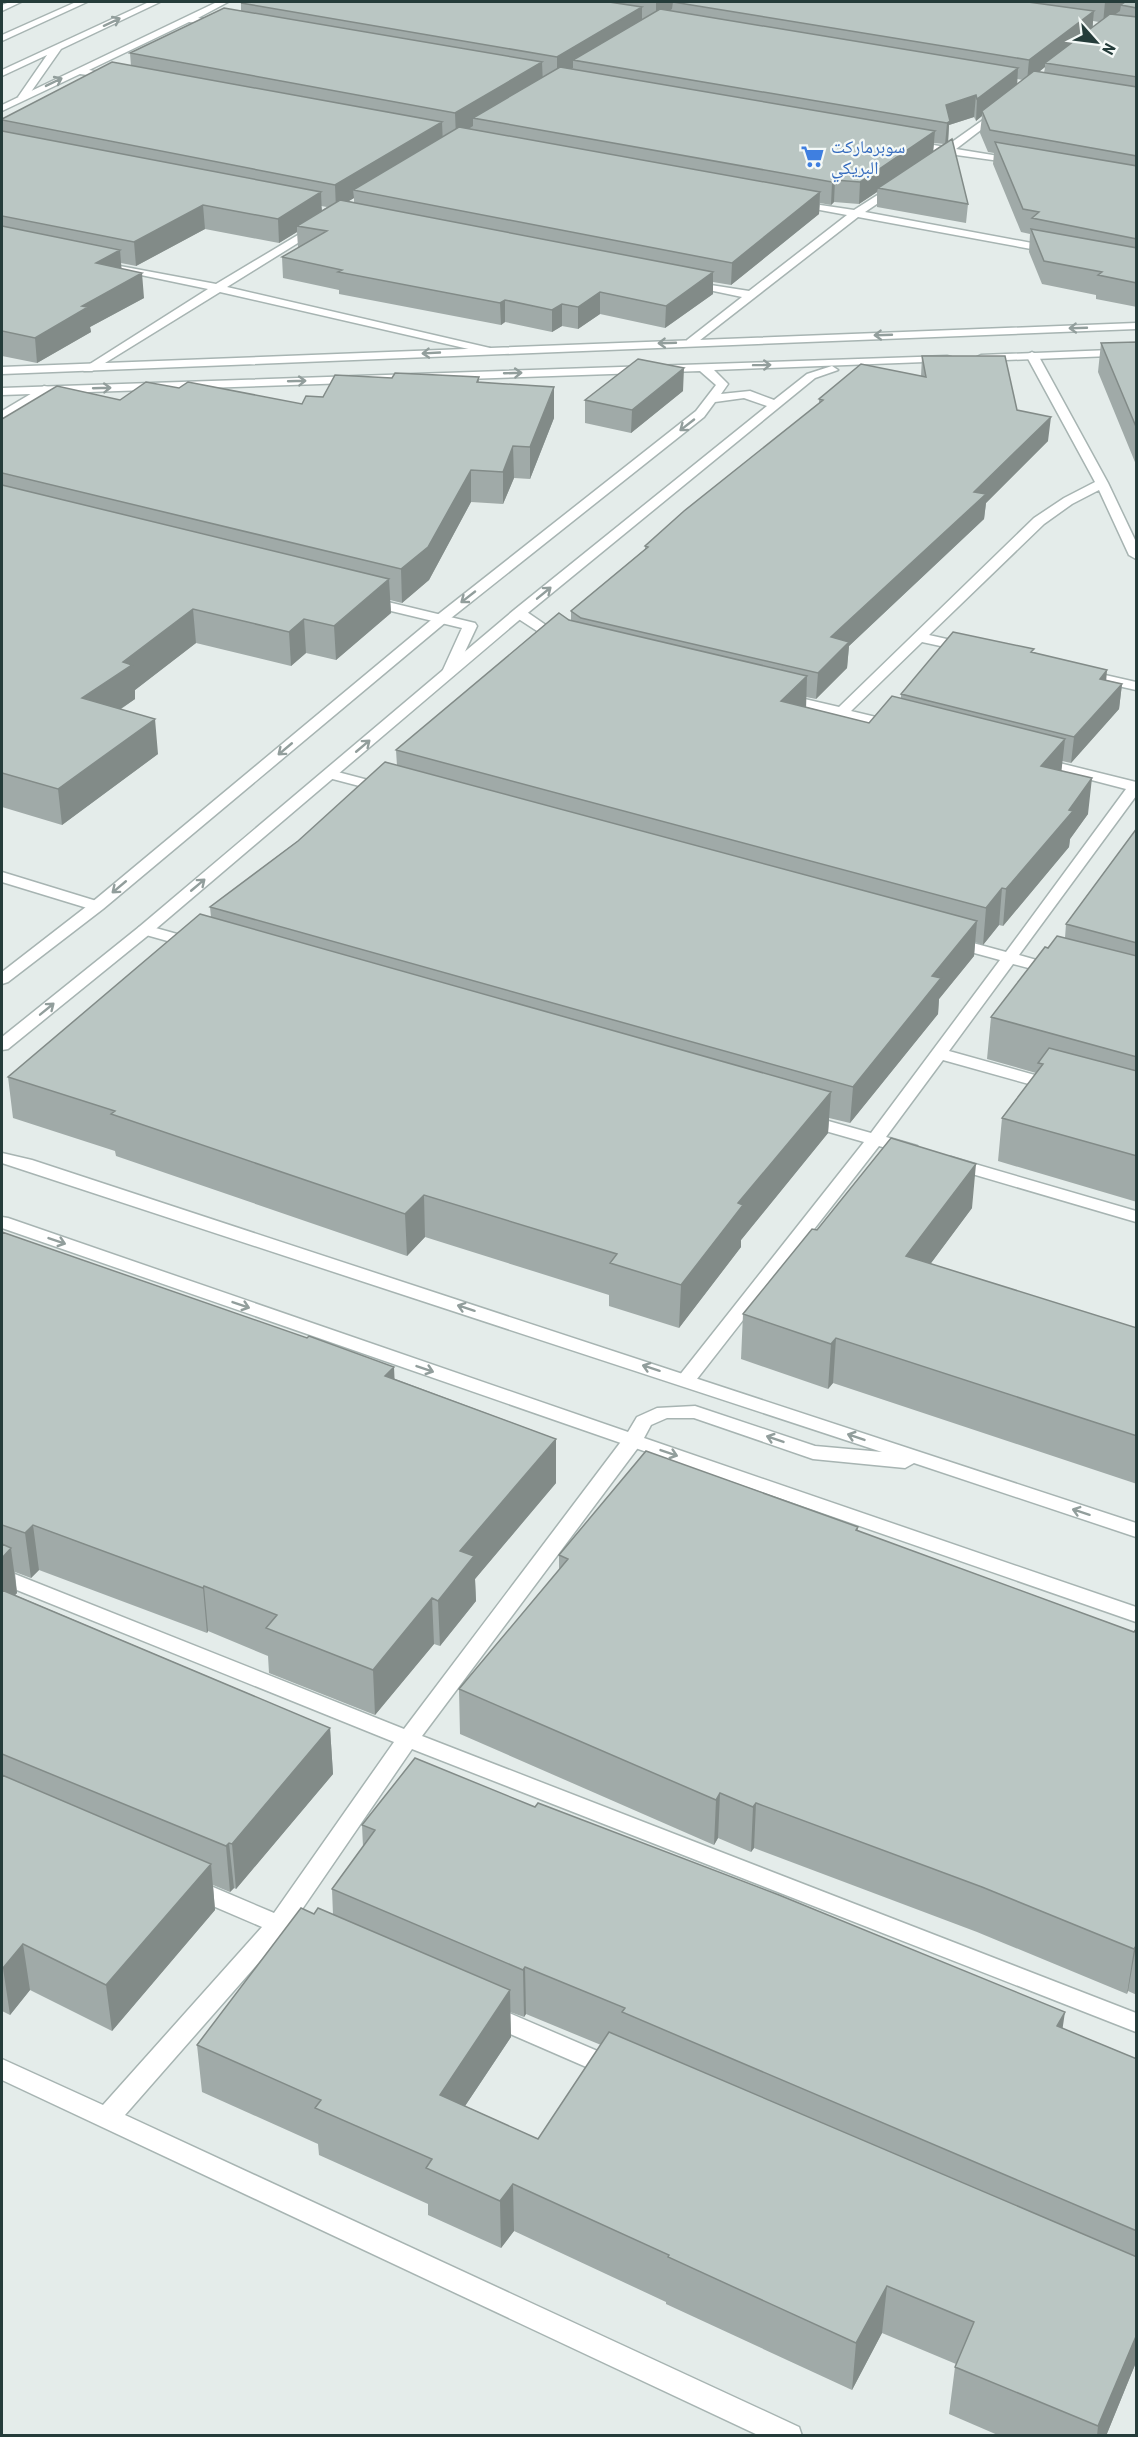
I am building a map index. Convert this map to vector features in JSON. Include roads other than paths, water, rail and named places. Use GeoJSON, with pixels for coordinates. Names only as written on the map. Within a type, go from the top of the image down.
{"type":"FeatureCollection","features":[{"type":"Feature","properties":{"kind":"street"},"geometry":{"type":"LineString","coordinates":[[2,38],[82,2]]}},
{"type":"Feature","properties":{"kind":"street"},"geometry":{"type":"LineString","coordinates":[[2,73],[155,2]]}},
{"type":"Feature","properties":{"kind":"street"},"geometry":{"type":"LineString","coordinates":[[2,108],[223,2]]}},
{"type":"Feature","properties":{"kind":"street"},"geometry":{"type":"LineString","coordinates":[[188,19],[235,27]]}},
{"type":"Feature","properties":{"kind":"street"},"geometry":{"type":"LineString","coordinates":[[2,31],[30,26]]}},
{"type":"Feature","properties":{"kind":"street"},"geometry":{"type":"LineString","coordinates":[[23,97],[59,46]]}},
{"type":"Feature","properties":{"kind":"street"},"geometry":{"type":"LineString","coordinates":[[78,70],[124,79]]}},
{"type":"Feature","properties":{"kind":"street"},"geometry":{"type":"LineString","coordinates":[[929,163],[1013,101]]}},
{"type":"Feature","properties":{"kind":"street"},"geometry":{"type":"LineString","coordinates":[[901,142],[1030,164]]}},
{"type":"Feature","properties":{"kind":"street"},"geometry":{"type":"LineString","coordinates":[[691,342],[856,214],[911,175]]}},
{"type":"Feature","properties":{"kind":"street"},"geometry":{"type":"LineString","coordinates":[[786,201],[1066,253]]}},
{"type":"Feature","properties":{"kind":"street"},"geometry":{"type":"LineString","coordinates":[[88,369],[328,220]]}},
{"type":"Feature","properties":{"kind":"street"},"geometry":{"type":"LineString","coordinates":[[81,260],[217,288],[486,350]]}},
{"type":"Feature","properties":{"kind":"street"},"geometry":{"type":"LineString","coordinates":[[680,281],[750,295]]}},
{"type":"Feature","properties":{"kind":"street"},"geometry":{"type":"LineString","coordinates":[[2,371],[486,350],[1137,326]]}},
{"type":"Feature","properties":{"kind":"street"},"geometry":{"type":"LineString","coordinates":[[2,392],[703,367],[853,364],[1137,352]]}},
{"type":"Feature","properties":{"kind":"street"},"geometry":{"type":"LineString","coordinates":[[1032,356],[1102,483],[1137,555]]}},
{"type":"Feature","properties":{"kind":"street"},"geometry":{"type":"LineString","coordinates":[[2,1046],[145,930],[519,613],[811,376],[853,364]]}},
{"type":"Feature","properties":{"kind":"street"},"geometry":{"type":"LineString","coordinates":[[2,366],[25,371]]}},
{"type":"Feature","properties":{"kind":"street"},"geometry":{"type":"LineString","coordinates":[[2,980],[97,906],[441,619],[700,414],[722,384],[703,367]]}},
{"type":"Feature","properties":{"kind":"street"},"geometry":{"type":"LineString","coordinates":[[2,416],[44,390]]}},
{"type":"Feature","properties":{"kind":"street"},"geometry":{"type":"LineString","coordinates":[[709,400],[744,393],[759,396],[776,406]]}},
{"type":"Feature","properties":{"kind":"street"},"geometry":{"type":"LineString","coordinates":[[842,712],[1039,521],[1068,501],[1102,483]]}},
{"type":"Feature","properties":{"kind":"street"},"geometry":{"type":"LineString","coordinates":[[348,596],[470,626],[449,672]]}},
{"type":"Feature","properties":{"kind":"street"},"geometry":{"type":"LineString","coordinates":[[519,613],[574,649]]}},
{"type":"Feature","properties":{"kind":"street"},"geometry":{"type":"LineString","coordinates":[[920,637],[977,650]]}},
{"type":"Feature","properties":{"kind":"street"},"geometry":{"type":"LineString","coordinates":[[1068,670],[1137,686]]}},
{"type":"Feature","properties":{"kind":"street"},"geometry":{"type":"LineString","coordinates":[[772,696],[910,729]]}},
{"type":"Feature","properties":{"kind":"street"},"geometry":{"type":"LineString","coordinates":[[686,1380],[876,1139],[1136,787],[1023,758]]}},
{"type":"Feature","properties":{"kind":"street"},"geometry":{"type":"LineString","coordinates":[[330,774],[399,793]]}},
{"type":"Feature","properties":{"kind":"street"},"geometry":{"type":"LineString","coordinates":[[2,877],[97,906]]}},
{"type":"Feature","properties":{"kind":"street"},"geometry":{"type":"LineString","coordinates":[[145,930],[214,949]]}},
{"type":"Feature","properties":{"kind":"street"},"geometry":{"type":"LineString","coordinates":[[930,937],[1068,974]]}},
{"type":"Feature","properties":{"kind":"street"},"geometry":{"type":"LineString","coordinates":[[940,1054],[1067,1089]]}},
{"type":"Feature","properties":{"kind":"street"},"geometry":{"type":"LineString","coordinates":[[796,1116],[1137,1217]]}},
{"type":"Feature","properties":{"kind":"street"},"geometry":{"type":"LineString","coordinates":[[2,1158],[686,1380],[1137,1530]]}},
{"type":"Feature","properties":{"kind":"street"},"geometry":{"type":"LineString","coordinates":[[2,1170],[26,1164]]}},
{"type":"Feature","properties":{"kind":"street"},"geometry":{"type":"LineString","coordinates":[[2,1222],[1137,1615]]}},
{"type":"Feature","properties":{"kind":"street"},"geometry":{"type":"LineString","coordinates":[[108,2117],[279,1924],[408,1739],[633,1440],[644,1421],[664,1412],[695,1412],[813,1452],[936,1464]]}},
{"type":"Feature","properties":{"kind":"street"},"geometry":{"type":"LineString","coordinates":[[2,1576],[408,1739],[1137,2023]]}},
{"type":"Feature","properties":{"kind":"street"},"geometry":{"type":"LineString","coordinates":[[172,1879],[334,1948]]}},
{"type":"Feature","properties":{"kind":"street"},"geometry":{"type":"LineString","coordinates":[[466,2005],[631,2076]]}},
{"type":"Feature","properties":{"kind":"street"},"geometry":{"type":"LineString","coordinates":[[2,2069],[789,2436]]}},
{"type":"Feature","properties":{"kind":"place","name":"سوبرماركت البريكي"},"geometry":{"type":"Point","coordinates":[813,156]}}]}
